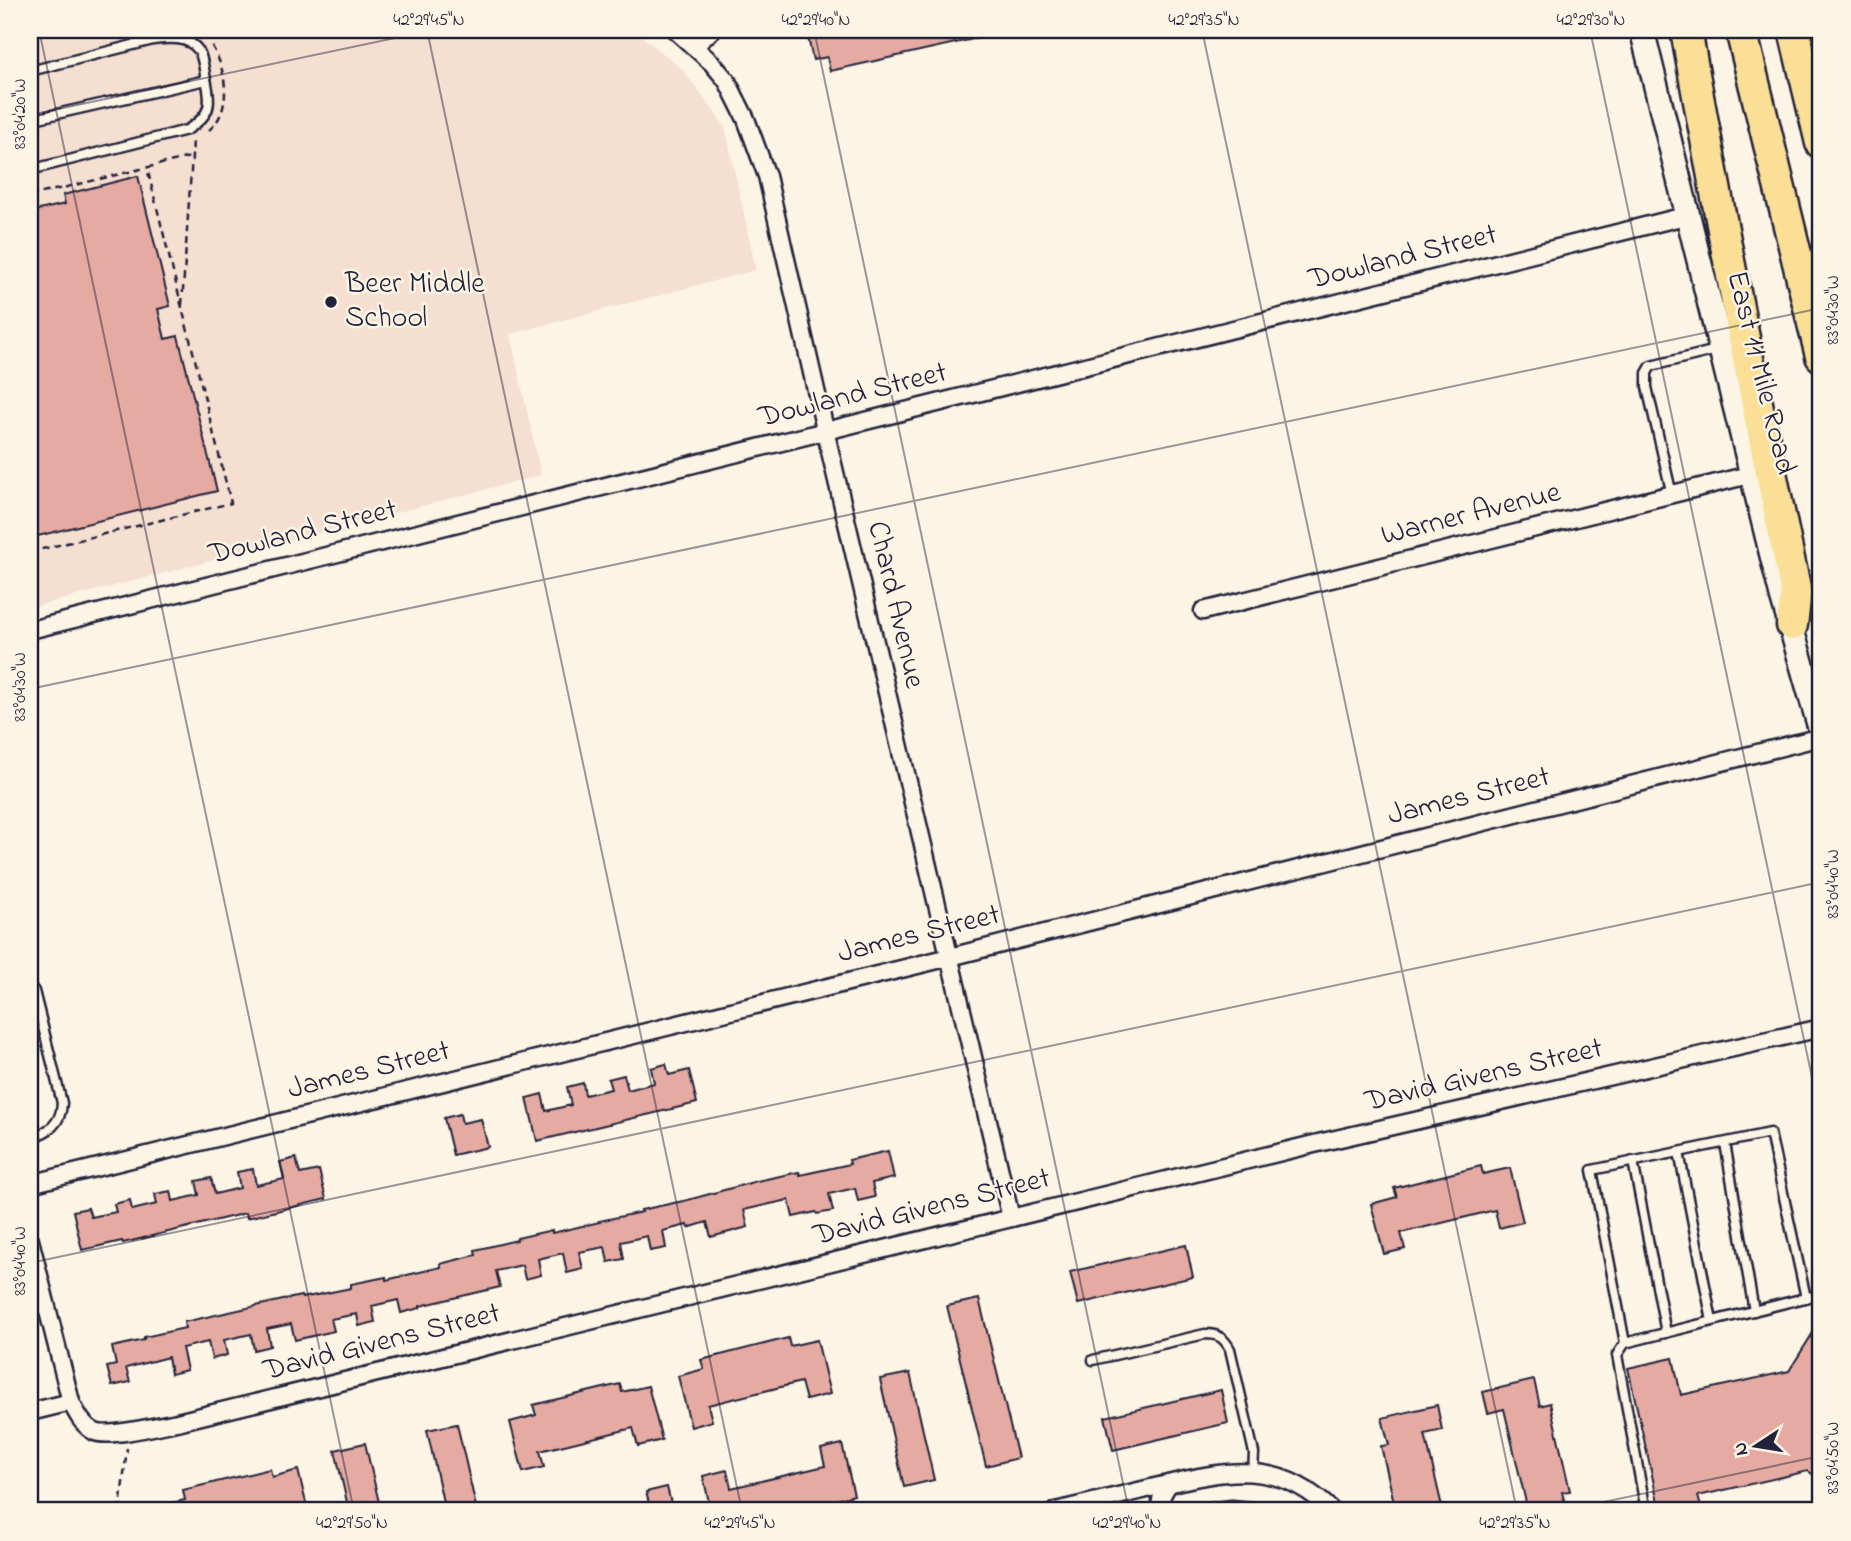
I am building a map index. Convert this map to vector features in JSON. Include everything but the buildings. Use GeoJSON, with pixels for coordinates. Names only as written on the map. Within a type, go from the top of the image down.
{"type":"FeatureCollection","features":[{"type":"Feature","properties":{"kind":"highway"},"geometry":{"type":"LineString","coordinates":[[1686,30],[1753,390],[1796,592],[1792,625]]}},
{"type":"Feature","properties":{"kind":"highway"},"geometry":{"type":"LineString","coordinates":[[1741,30],[1821,356]]}},
{"type":"Feature","properties":{"kind":"highway"},"geometry":{"type":"LineString","coordinates":[[1794,30],[1821,143]]}},
{"type":"Feature","properties":{"kind":"main road","name":"East 11 Mile Road"},"geometry":{"type":"LineString","coordinates":[[1642,30],[1782,596],[1821,731]]}},
{"type":"Feature","properties":{"kind":"street","name":"Chard Avenue"},"geometry":{"type":"LineString","coordinates":[[675,30],[695,46],[727,81],[746,119],[767,176],[1011,1217]]}},
{"type":"Feature","properties":{"kind":"street"},"geometry":{"type":"LineString","coordinates":[[695,46],[712,30]]}},
{"type":"Feature","properties":{"kind":"street","name":"Dowland Street"},"geometry":{"type":"LineString","coordinates":[[30,630],[1689,215]]}},
{"type":"Feature","properties":{"kind":"street","name":"Warner Avenue"},"geometry":{"type":"LineString","coordinates":[[1203,611],[1753,474]]}},
{"type":"Feature","properties":{"kind":"street","name":"James Street"},"geometry":{"type":"LineString","coordinates":[[30,1184],[950,957],[1821,737]]}},
{"type":"Feature","properties":{"kind":"street","name":"David Givens Street"},"geometry":{"type":"LineString","coordinates":[[71,1402],[81,1420],[96,1433],[110,1434],[177,1422],[1314,1144],[1821,1028]]}},
{"type":"Feature","properties":{"kind":"street"},"geometry":{"type":"LineString","coordinates":[[30,1240],[71,1402],[30,1412]]}},
{"type":"Feature","properties":{"kind":"street"},"geometry":{"type":"LineString","coordinates":[[1056,1511],[1084,1508],[1169,1484],[1221,1473],[1253,1472],[1277,1477],[1299,1486],[1332,1511]]}},
{"type":"Feature","properties":{"kind":"street"},"geometry":{"type":"LineString","coordinates":[[1163,1511],[1160,1500],[1169,1484]]}},
{"type":"Feature","properties":{"kind":"street"},"geometry":{"type":"LineString","coordinates":[[1215,1511],[1252,1511]]}},
{"type":"Feature","properties":{"kind":"lane"},"geometry":{"type":"LineString","coordinates":[[30,71],[170,37],[187,42],[200,52],[211,98],[206,115],[187,130],[30,170]]}},
{"type":"Feature","properties":{"kind":"lane"},"geometry":{"type":"LineString","coordinates":[[30,120],[206,80]]}},
{"type":"Feature","properties":{"kind":"lane"},"geometry":{"type":"LineString","coordinates":[[1672,495],[1647,387],[1647,373],[1651,366],[1722,349]]}},
{"type":"Feature","properties":{"kind":"lane"},"geometry":{"type":"LineString","coordinates":[[30,986],[34,991],[62,1103],[57,1124],[30,1138]]}},
{"type":"Feature","properties":{"kind":"lane"},"geometry":{"type":"LineString","coordinates":[[1625,1343],[1592,1170],[1770,1133],[1807,1298]]}},
{"type":"Feature","properties":{"kind":"lane"},"geometry":{"type":"LineString","coordinates":[[1725,1143],[1754,1311]]}},
{"type":"Feature","properties":{"kind":"lane"},"geometry":{"type":"LineString","coordinates":[[1679,1152],[1712,1321]]}},
{"type":"Feature","properties":{"kind":"lane"},"geometry":{"type":"LineString","coordinates":[[1633,1161],[1666,1333]]}},
{"type":"Feature","properties":{"kind":"lane"},"geometry":{"type":"LineString","coordinates":[[1646,1511],[1617,1355],[1625,1343],[1821,1294]]}},
{"type":"Feature","properties":{"kind":"lane"},"geometry":{"type":"LineString","coordinates":[[1093,1360],[1205,1335],[1216,1334],[1225,1339],[1230,1349],[1254,1453],[1253,1472]]}},
{"type":"Feature","properties":{"kind":"path"},"geometry":{"type":"LineString","coordinates":[[202,134],[218,122],[226,91],[212,44],[205,39]]}},
{"type":"Feature","properties":{"kind":"path"},"geometry":{"type":"LineString","coordinates":[[182,309],[193,139]]}},
{"type":"Feature","properties":{"kind":"path"},"geometry":{"type":"LineString","coordinates":[[30,196],[191,157]]}},
{"type":"Feature","properties":{"kind":"path"},"geometry":{"type":"LineString","coordinates":[[30,552],[231,503],[147,169]]}},
{"type":"Feature","properties":{"kind":"path"},"geometry":{"type":"LineString","coordinates":[[119,1511],[129,1430]]}},
{"type":"Feature","properties":{"kind":"shaded area","name":"Beer Middle School"},"geometry":{"type":"Polygon","coordinates":[[[30,30],[634,30],[681,68],[725,126],[756,270],[510,334],[541,475],[30,608],[30,30]]]}},
{"type":"Feature","properties":{"kind":"place","name":"Beer Middle School"},"geometry":{"type":"Point","coordinates":[331,302]}}]}
